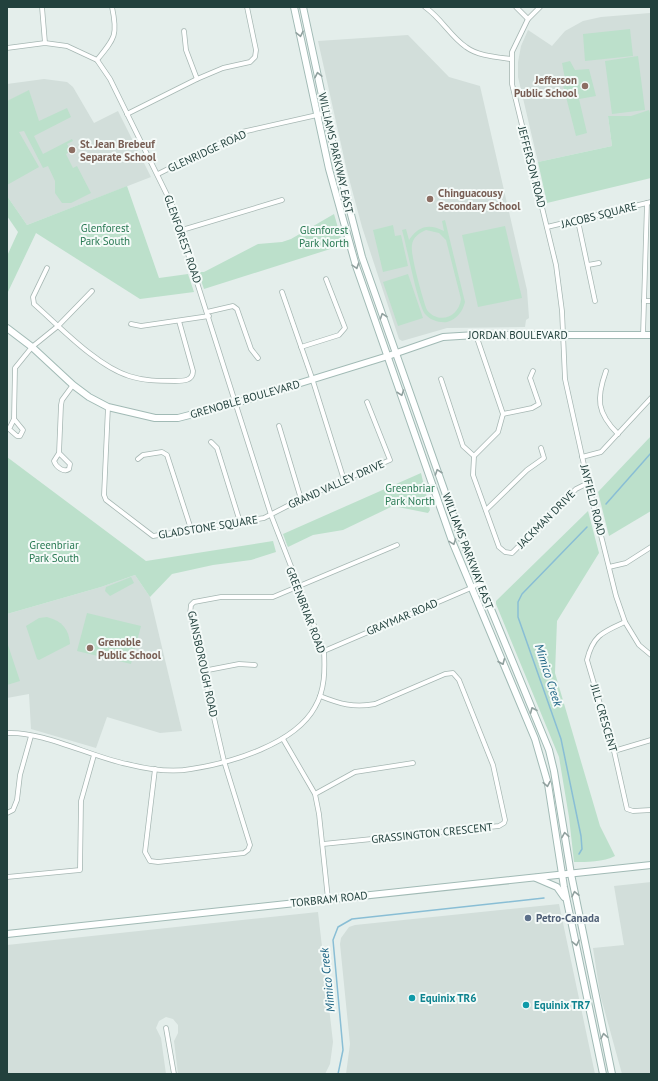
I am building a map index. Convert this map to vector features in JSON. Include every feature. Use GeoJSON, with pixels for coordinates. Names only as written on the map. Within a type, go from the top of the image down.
{"type":"FeatureCollection","features":[{"type":"Feature","properties":{"kind":"main road","name":"WILLIAMS PARKWAY EAST"},"geometry":{"type":"LineString","coordinates":[[294,7],[317,115],[345,230],[452,540],[535,738],[543,763],[562,875],[603,1074]]}},
{"type":"Feature","properties":{"kind":"main road","name":"WILLIAMS PARKWAY EAST"},"geometry":{"type":"LineString","coordinates":[[303,7],[345,196],[362,257],[458,529],[549,750],[554,771],[571,874],[612,1074]]}},
{"type":"Feature","properties":{"kind":"main road","name":"GRENOBLE BOULEVARD"},"geometry":{"type":"LineString","coordinates":[[7,328],[32,347],[73,385],[108,407],[155,418],[178,418],[236,403],[312,378],[388,356]]}},
{"type":"Feature","properties":{"kind":"main road","name":"JORDAN BOULEVARD"},"geometry":{"type":"LineString","coordinates":[[388,356],[443,336],[476,334],[651,335]]}},
{"type":"Feature","properties":{"kind":"main road","name":"TORBRAM ROAD"},"geometry":{"type":"LineString","coordinates":[[7,934],[651,865]]}},
{"type":"Feature","properties":{"kind":"main road"},"geometry":{"type":"LineString","coordinates":[[535,878],[557,887],[568,905]]}},
{"type":"Feature","properties":{"kind":"street"},"geometry":{"type":"LineString","coordinates":[[42,7],[45,43]]}},
{"type":"Feature","properties":{"kind":"street"},"geometry":{"type":"LineString","coordinates":[[7,48],[45,43],[67,46],[97,60],[111,43],[115,34],[116,26],[112,7]]}},
{"type":"Feature","properties":{"kind":"street"},"geometry":{"type":"LineString","coordinates":[[128,114],[197,79],[223,68],[250,62],[255,57],[256,50],[247,7]]}},
{"type":"Feature","properties":{"kind":"street"},"geometry":{"type":"LineString","coordinates":[[425,7],[437,16],[466,47],[484,55],[511,59]]}},
{"type":"Feature","properties":{"kind":"street"},"geometry":{"type":"LineString","coordinates":[[516,7],[528,19]]}},
{"type":"Feature","properties":{"kind":"street","name":"JEFFERSON ROAD"},"geometry":{"type":"LineString","coordinates":[[540,7],[528,19],[520,32],[511,59],[512,84],[547,227],[560,290],[563,335]]}},
{"type":"Feature","properties":{"kind":"street"},"geometry":{"type":"LineString","coordinates":[[184,31],[186,50],[197,79]]}},
{"type":"Feature","properties":{"kind":"street","name":"GLENFOREST ROAD"},"geometry":{"type":"LineString","coordinates":[[97,60],[110,79],[128,114],[158,174],[182,230],[236,403]]}},
{"type":"Feature","properties":{"kind":"street","name":"GLENRIDGE ROAD"},"geometry":{"type":"LineString","coordinates":[[158,174],[242,132],[326,113]]}},
{"type":"Feature","properties":{"kind":"street"},"geometry":{"type":"LineString","coordinates":[[182,230],[282,200]]}},
{"type":"Feature","properties":{"kind":"street"},"geometry":{"type":"LineString","coordinates":[[642,335],[649,252],[649,203]]}},
{"type":"Feature","properties":{"kind":"street","name":"JACOBS SQUARE"},"geometry":{"type":"LineString","coordinates":[[547,227],[578,221],[649,203]]}},
{"type":"Feature","properties":{"kind":"street"},"geometry":{"type":"LineString","coordinates":[[578,221],[596,301]]}},
{"type":"Feature","properties":{"kind":"street"},"geometry":{"type":"LineString","coordinates":[[588,265],[599,263]]}},
{"type":"Feature","properties":{"kind":"street"},"geometry":{"type":"LineString","coordinates":[[47,268],[32,301],[34,304],[98,359],[128,376],[148,380],[182,381],[189,380],[193,376],[193,371],[179,321]]}},
{"type":"Feature","properties":{"kind":"street"},"geometry":{"type":"LineString","coordinates":[[300,347],[343,332],[345,328],[326,279]]}},
{"type":"Feature","properties":{"kind":"street"},"geometry":{"type":"LineString","coordinates":[[14,419],[14,368],[32,347],[58,326],[92,291]]}},
{"type":"Feature","properties":{"kind":"street"},"geometry":{"type":"LineString","coordinates":[[282,292],[312,378],[344,480]]}},
{"type":"Feature","properties":{"kind":"street"},"geometry":{"type":"LineString","coordinates":[[644,301],[651,301]]}},
{"type":"Feature","properties":{"kind":"street"},"geometry":{"type":"LineString","coordinates":[[131,324],[141,326],[179,321],[233,306],[237,308],[250,345],[258,358]]}},
{"type":"Feature","properties":{"kind":"street"},"geometry":{"type":"LineString","coordinates":[[441,379],[463,446],[474,456],[498,432],[503,414],[476,334]]}},
{"type":"Feature","properties":{"kind":"street","name":"JAYFIELD ROAD"},"geometry":{"type":"LineString","coordinates":[[563,335],[565,379],[588,483],[616,596],[625,622],[639,645],[651,655]]}},
{"type":"Feature","properties":{"kind":"street"},"geometry":{"type":"LineString","coordinates":[[503,414],[526,410],[539,404],[530,378],[533,371]]}},
{"type":"Feature","properties":{"kind":"street"},"geometry":{"type":"LineString","coordinates":[[606,371],[602,381],[601,410],[608,424],[618,434]]}},
{"type":"Feature","properties":{"kind":"street"},"geometry":{"type":"LineString","coordinates":[[59,453],[62,400],[73,385]]}},
{"type":"Feature","properties":{"kind":"street"},"geometry":{"type":"LineString","coordinates":[[582,457],[601,452],[651,398]]}},
{"type":"Feature","properties":{"kind":"street","name":"GRAND VALLEY DRIVE"},"geometry":{"type":"LineString","coordinates":[[271,514],[301,499],[390,460],[367,402]]}},
{"type":"Feature","properties":{"kind":"street","name":"GREENBRIAR ROAD"},"geometry":{"type":"LineString","coordinates":[[7,733],[31,736],[127,764],[155,769],[190,770],[224,761],[283,739],[304,722],[315,708],[320,696],[324,673],[324,651],[298,588],[271,514],[236,403]]}},
{"type":"Feature","properties":{"kind":"street","name":"GLADSTONE SQUARE"},"geometry":{"type":"LineString","coordinates":[[108,407],[104,487],[106,500],[153,536],[264,518],[271,514]]}},
{"type":"Feature","properties":{"kind":"street"},"geometry":{"type":"LineString","coordinates":[[279,426],[301,499]]}},
{"type":"Feature","properties":{"kind":"street"},"geometry":{"type":"LineString","coordinates":[[211,442],[216,448],[240,522]]}},
{"type":"Feature","properties":{"kind":"street"},"geometry":{"type":"LineString","coordinates":[[486,510],[527,470],[544,458],[541,448]]}},
{"type":"Feature","properties":{"kind":"street"},"geometry":{"type":"LineString","coordinates":[[138,459],[143,455],[162,452],[167,456],[191,529]]}},
{"type":"Feature","properties":{"kind":"street","name":"JACKMAN DRIVE"},"geometry":{"type":"LineString","coordinates":[[474,456],[473,475],[500,547],[505,552],[512,553],[576,489],[588,483]]}},
{"type":"Feature","properties":{"kind":"street"},"geometry":{"type":"LineString","coordinates":[[298,588],[397,545]]}},
{"type":"Feature","properties":{"kind":"street"},"geometry":{"type":"LineString","coordinates":[[609,567],[626,563],[651,548]]}},
{"type":"Feature","properties":{"kind":"street","name":"GRAYMAR ROAD"},"geometry":{"type":"LineString","coordinates":[[324,651],[471,588],[480,582]]}},
{"type":"Feature","properties":{"kind":"street","name":"GAINSBOROUGH ROAD"},"geometry":{"type":"LineString","coordinates":[[155,769],[145,852],[150,861],[158,862],[244,853],[248,850],[250,845],[224,761],[203,671],[190,614],[191,605],[194,602],[221,597],[274,597],[298,588]]}},
{"type":"Feature","properties":{"kind":"street","name":"JILL CRESCENT"},"geometry":{"type":"LineString","coordinates":[[625,622],[604,632],[595,639],[590,648],[587,660],[614,751],[627,808],[633,811],[651,810]]}},
{"type":"Feature","properties":{"kind":"street"},"geometry":{"type":"LineString","coordinates":[[203,671],[239,664],[255,665]]}},
{"type":"Feature","properties":{"kind":"street","name":"GRASSINGTON CRESCENT"},"geometry":{"type":"LineString","coordinates":[[320,696],[345,705],[363,706],[375,704],[445,674],[453,673],[458,680],[493,765],[505,820],[504,824],[499,826],[323,844]]}},
{"type":"Feature","properties":{"kind":"street"},"geometry":{"type":"LineString","coordinates":[[7,813],[14,810],[17,800],[20,775],[31,736]]}},
{"type":"Feature","properties":{"kind":"street"},"geometry":{"type":"LineString","coordinates":[[283,739],[315,794],[323,844],[328,899]]}},
{"type":"Feature","properties":{"kind":"street"},"geometry":{"type":"LineString","coordinates":[[614,751],[651,740]]}},
{"type":"Feature","properties":{"kind":"street"},"geometry":{"type":"LineString","coordinates":[[7,877],[80,870],[81,801],[94,755]]}},
{"type":"Feature","properties":{"kind":"street"},"geometry":{"type":"LineString","coordinates":[[315,794],[355,772],[413,763]]}},
{"type":"Feature","properties":{"kind":"street"},"geometry":{"type":"LineString","coordinates":[[166,1028],[174,1074]]}},
{"type":"Feature","properties":{"kind":"shaded area","name":"Jefferson Public School"},"geometry":{"type":"Polygon","coordinates":[[[650,13],[651,117],[608,116],[612,146],[538,162],[518,77],[518,62],[521,46],[528,30],[552,46],[565,31],[583,21],[601,17],[650,13]]]}},
{"type":"Feature","properties":{"kind":"shaded area","name":"Chinguacousy Secondary School"},"geometry":{"type":"Polygon","coordinates":[[[408,35],[449,77],[480,86],[527,290],[529,318],[526,320],[525,327],[447,328],[402,341],[399,339],[362,227],[347,171],[318,41],[408,35]]]}},
{"type":"Feature","properties":{"kind":"shaded area","name":"St. Jean Brebeuf Separate School"},"geometry":{"type":"Polygon","coordinates":[[[44,79],[67,82],[73,87],[94,123],[118,111],[151,177],[27,225],[7,196],[7,84],[44,79]]]}},
{"type":"Feature","properties":{"kind":"shaded area","name":"Grenoble Public School"},"geometry":{"type":"Polygon","coordinates":[[[135,575],[150,597],[182,731],[160,733],[107,717],[96,748],[31,729],[29,694],[7,698],[7,614],[101,587],[135,575]]]}},
{"type":"Feature","properties":{"kind":"shaded area"},"geometry":{"type":"Polygon","coordinates":[[[651,882],[651,1074],[622,1074],[600,994],[593,948],[624,945],[614,886],[651,882]]]}},
{"type":"Feature","properties":{"kind":"shaded area"},"geometry":{"type":"Polygon","coordinates":[[[559,904],[595,1074],[346,1074],[350,1044],[340,944],[341,938],[349,927],[355,925],[559,904]]]}},
{"type":"Feature","properties":{"kind":"shaded area"},"geometry":{"type":"Polygon","coordinates":[[[318,912],[333,1042],[330,1064],[325,1074],[178,1074],[174,1041],[178,1033],[178,1025],[173,1019],[166,1017],[159,1021],[156,1028],[161,1038],[166,1074],[7,1074],[7,945],[318,912]]]}},
{"type":"Feature","properties":{"kind":"green space"},"geometry":{"type":"Polygon","coordinates":[[[630,29],[633,56],[585,61],[583,34],[630,29]]]}},
{"type":"Feature","properties":{"kind":"green space"},"geometry":{"type":"Polygon","coordinates":[[[638,56],[645,110],[612,114],[605,61],[638,56]]]}},
{"type":"Feature","properties":{"kind":"green space"},"geometry":{"type":"Polygon","coordinates":[[[570,61],[575,70],[589,69],[596,96],[579,99],[587,133],[576,136],[563,85],[566,84],[562,63],[570,61]]]}},
{"type":"Feature","properties":{"kind":"green space"},"geometry":{"type":"Polygon","coordinates":[[[29,90],[39,121],[67,108],[71,117],[34,136],[43,154],[72,139],[73,141],[67,144],[71,151],[66,154],[73,168],[77,166],[91,193],[71,203],[62,203],[55,193],[55,181],[48,166],[43,168],[24,131],[19,132],[39,167],[7,185],[7,101],[29,90]]]}},
{"type":"Feature","properties":{"kind":"green space"},"geometry":{"type":"Polygon","coordinates":[[[649,110],[651,116],[651,178],[547,203],[538,162],[612,146],[608,116],[631,116],[649,110]]]}},
{"type":"Feature","properties":{"kind":"green space","name":"Glenforest Park South"},"geometry":{"type":"Polygon","coordinates":[[[127,186],[159,278],[188,274],[194,292],[140,299],[36,233],[7,294],[7,256],[18,232],[7,216],[7,196],[27,225],[127,186]]]}},
{"type":"Feature","properties":{"kind":"green space","name":"Glenforest Park North"},"geometry":{"type":"Polygon","coordinates":[[[334,214],[343,245],[204,289],[198,272],[204,272],[258,244],[282,242],[291,239],[334,214]]]}},
{"type":"Feature","properties":{"kind":"green space"},"geometry":{"type":"Polygon","coordinates":[[[445,220],[465,302],[457,317],[447,322],[435,321],[429,318],[422,308],[402,230],[406,229],[409,240],[412,235],[424,227],[433,227],[444,231],[442,221],[445,220]],[[426,230],[421,232],[414,240],[412,250],[417,277],[427,310],[432,315],[443,318],[448,317],[457,310],[461,299],[446,240],[439,233],[426,230]]]}},
{"type":"Feature","properties":{"kind":"green space"},"geometry":{"type":"Polygon","coordinates":[[[393,225],[395,236],[401,235],[408,266],[383,272],[373,230],[393,225]]]}},
{"type":"Feature","properties":{"kind":"green space"},"geometry":{"type":"Polygon","coordinates":[[[505,226],[522,298],[478,307],[462,235],[505,226]]]}},
{"type":"Feature","properties":{"kind":"green space"},"geometry":{"type":"Polygon","coordinates":[[[408,274],[423,318],[398,326],[383,282],[408,274]]]}},
{"type":"Feature","properties":{"kind":"green space"},"geometry":{"type":"Polygon","coordinates":[[[651,436],[651,511],[609,536],[598,492],[651,436]]]}},
{"type":"Feature","properties":{"kind":"green space","name":"Greenbriar Park South"},"geometry":{"type":"Polygon","coordinates":[[[7,457],[146,561],[273,541],[276,552],[251,560],[213,565],[172,574],[150,597],[135,575],[101,587],[7,614],[7,457]]]}},
{"type":"Feature","properties":{"kind":"green space","name":"Greenbriar Park North"},"geometry":{"type":"Polygon","coordinates":[[[421,473],[430,510],[428,513],[393,506],[343,530],[313,535],[288,547],[283,534],[421,473]]]}},
{"type":"Feature","properties":{"kind":"green space"},"geometry":{"type":"Polygon","coordinates":[[[588,511],[599,553],[557,621],[555,673],[600,826],[615,856],[600,861],[574,862],[569,817],[559,757],[496,601],[588,511]]]}},
{"type":"Feature","properties":{"kind":"green space"},"geometry":{"type":"Polygon","coordinates":[[[131,577],[134,583],[110,596],[105,591],[106,587],[131,577]]]}},
{"type":"Feature","properties":{"kind":"green space"},"geometry":{"type":"Polygon","coordinates":[[[87,613],[141,626],[131,664],[77,651],[87,613]]]}},
{"type":"Feature","properties":{"kind":"green space"},"geometry":{"type":"Polygon","coordinates":[[[47,617],[61,623],[64,626],[68,634],[70,644],[39,660],[37,659],[26,626],[39,618],[47,617]]]}},
{"type":"Feature","properties":{"kind":"green space"},"geometry":{"type":"Polygon","coordinates":[[[7,642],[20,681],[7,685],[7,642]]]}},
{"type":"Feature","properties":{"kind":"waterway","name":"Mimico Creek"},"geometry":{"type":"LineString","coordinates":[[606,504],[651,453]]}},
{"type":"Feature","properties":{"kind":"waterway","name":"Mimico Creek"},"geometry":{"type":"LineString","coordinates":[[579,854],[582,849],[581,836],[561,739],[518,617],[518,602],[522,594],[587,527]]}},
{"type":"Feature","properties":{"kind":"waterway","name":"Mimico Creek"},"geometry":{"type":"LineString","coordinates":[[338,1074],[343,1050],[333,940],[338,927],[352,919],[544,898]]}},
{"type":"Feature","properties":{"kind":"place","name":"Jefferson Public School"},"geometry":{"type":"Point","coordinates":[585,86]}},
{"type":"Feature","properties":{"kind":"place","name":"St. Jean Brebeuf Separate School"},"geometry":{"type":"Point","coordinates":[72,150]}},
{"type":"Feature","properties":{"kind":"place","name":"Chinguacousy Secondary School"},"geometry":{"type":"Point","coordinates":[430,199]}},
{"type":"Feature","properties":{"kind":"place","name":"Grenoble Public School"},"geometry":{"type":"Point","coordinates":[90,648]}},
{"type":"Feature","properties":{"kind":"place","name":"Petro-Canada"},"geometry":{"type":"Point","coordinates":[528,918]}},
{"type":"Feature","properties":{"kind":"place","name":"Equinix TR6"},"geometry":{"type":"Point","coordinates":[412,998]}},
{"type":"Feature","properties":{"kind":"place","name":"Equinix TR7"},"geometry":{"type":"Point","coordinates":[526,1005]}}]}
